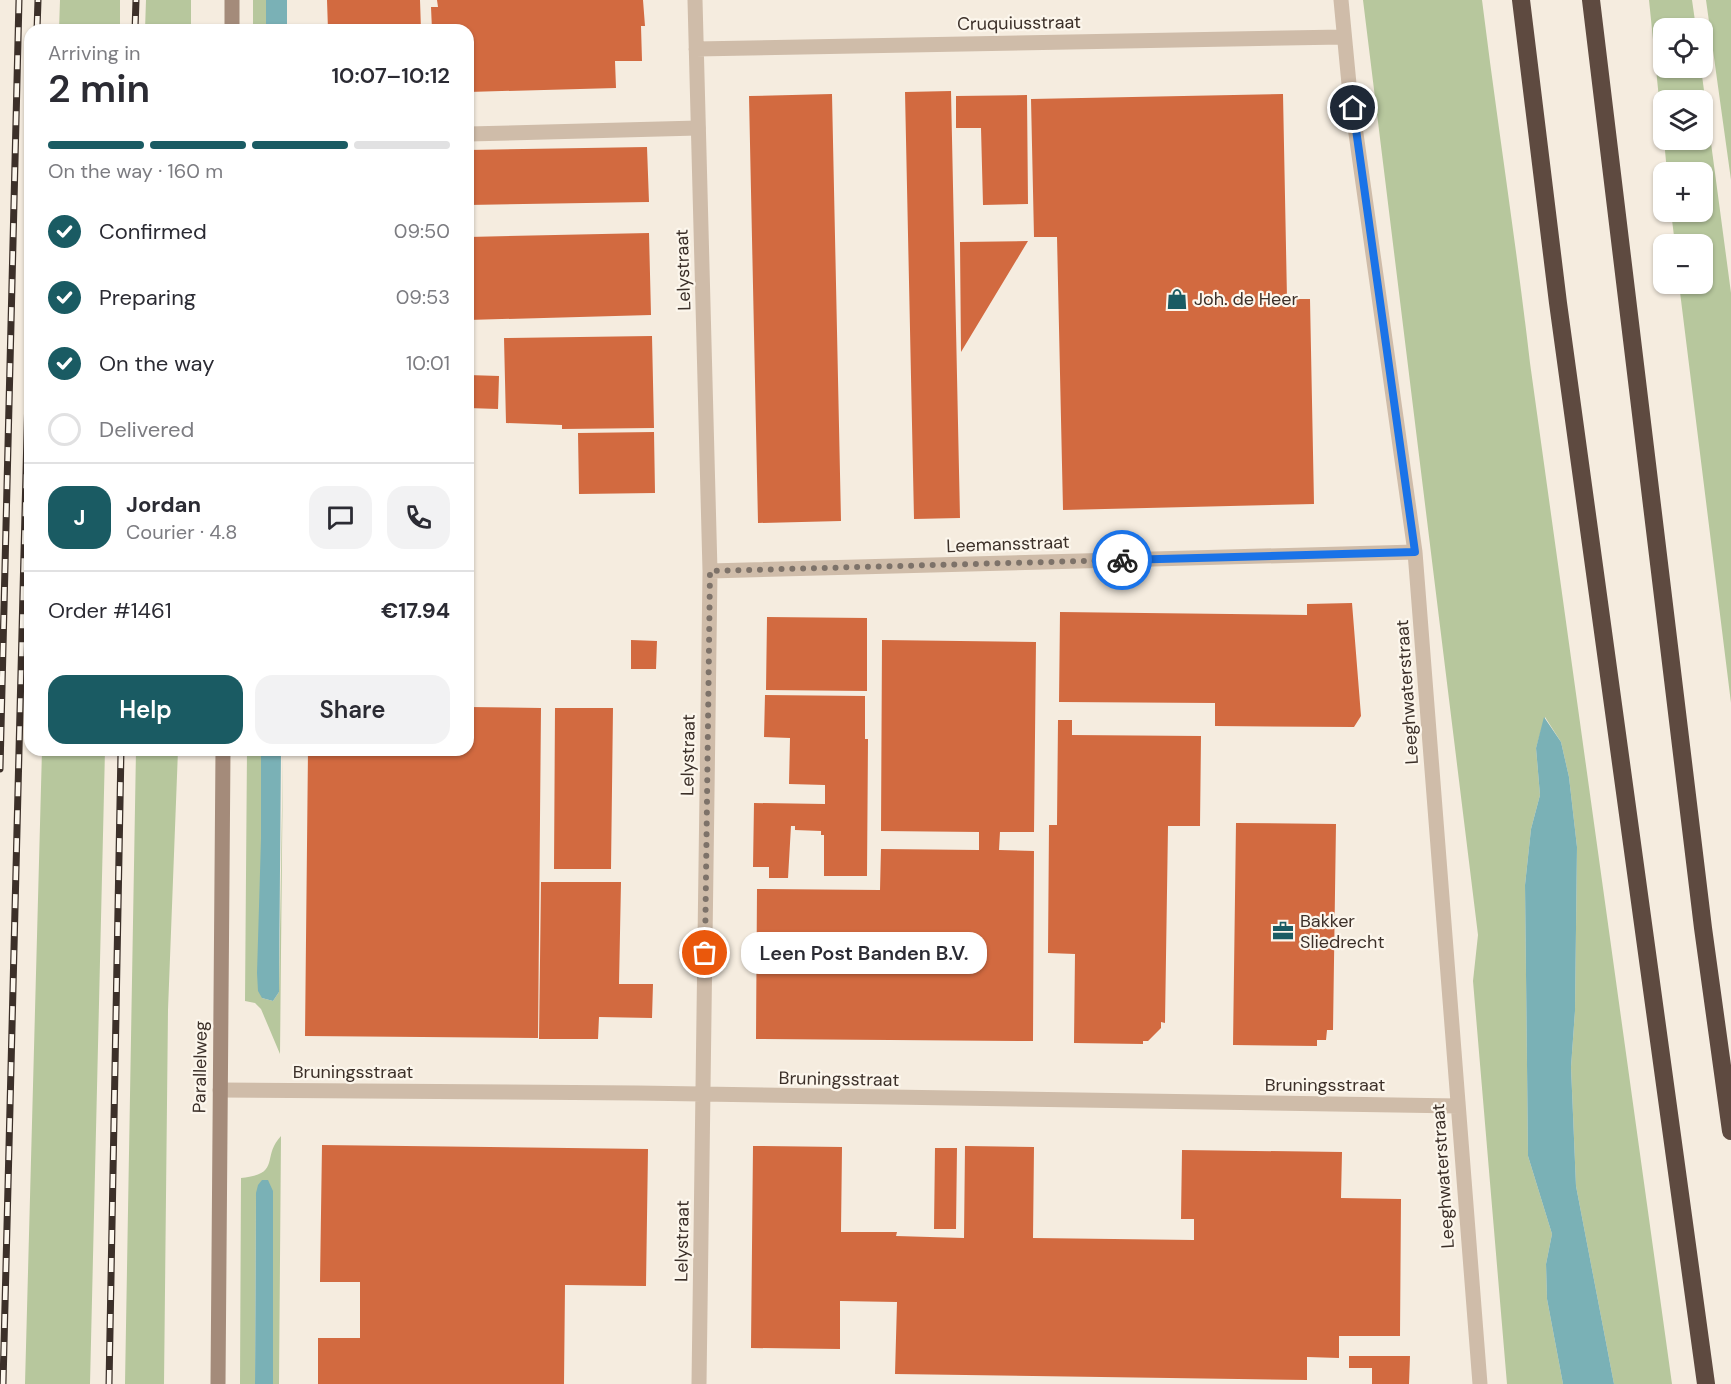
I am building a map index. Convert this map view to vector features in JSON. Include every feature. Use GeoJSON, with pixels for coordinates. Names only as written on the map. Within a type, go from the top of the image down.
{"type":"FeatureCollection","features":[{"type":"Feature","properties":{"kind":"highway"},"geometry":{"type":"LineString","coordinates":[[1521,0],[1558,303],[1706,1384]]}},
{"type":"Feature","properties":{"kind":"highway"},"geometry":{"type":"LineString","coordinates":[[1591,0],[1701,916],[1731,1131]]}},
{"type":"Feature","properties":{"kind":"main road"},"geometry":{"type":"LineString","coordinates":[[232,0],[232,24]]}},
{"type":"Feature","properties":{"kind":"main road","name":"Parallelweg"},"geometry":{"type":"LineString","coordinates":[[218,1384],[224,756]]}},
{"type":"Feature","properties":{"kind":"street","name":"Lelystraat"},"geometry":{"type":"LineString","coordinates":[[695,0],[710,571],[699,1384]]}},
{"type":"Feature","properties":{"kind":"street","name":"Leeghwaterstraat"},"geometry":{"type":"LineString","coordinates":[[1341,0],[1343,37],[1415,552],[1480,1384]]}},
{"type":"Feature","properties":{"kind":"street","name":"Cruquiusstraat"},"geometry":{"type":"LineString","coordinates":[[696,49],[1343,37]]}},
{"type":"Feature","properties":{"kind":"street"},"geometry":{"type":"LineString","coordinates":[[474,134],[698,128]]}},
{"type":"Feature","properties":{"kind":"street","name":"Leemansstraat"},"geometry":{"type":"LineString","coordinates":[[710,571],[1415,552]]}},
{"type":"Feature","properties":{"kind":"street","name":"Bruningsstraat"},"geometry":{"type":"LineString","coordinates":[[220,1090],[1458,1106]]}},
{"type":"Feature","properties":{"kind":"green space"},"geometry":{"type":"Polygon","coordinates":[[[60,0],[120,0],[120,24],[59,24],[60,0]]]}},
{"type":"Feature","properties":{"kind":"green space"},"geometry":{"type":"Polygon","coordinates":[[[146,0],[191,0],[191,24],[145,24],[146,0]]]}},
{"type":"Feature","properties":{"kind":"green space"},"geometry":{"type":"Polygon","coordinates":[[[253,0],[266,0],[266,24],[253,24],[253,0]]]}},
{"type":"Feature","properties":{"kind":"green space"},"geometry":{"type":"Polygon","coordinates":[[[1363,0],[1482,0],[1530,363],[1672,1384],[1614,1384],[1576,1186],[1571,1067],[1575,1011],[1577,847],[1569,777],[1561,742],[1545,717],[1536,748],[1540,795],[1531,829],[1525,885],[1528,1156],[1552,1234],[1546,1264],[1547,1299],[1563,1384],[1507,1384],[1473,981],[1478,935],[1363,0]]]}},
{"type":"Feature","properties":{"kind":"green space"},"geometry":{"type":"Polygon","coordinates":[[[1649,0],[1692,0],[1695,18],[1653,18],[1653,39],[1649,0]]]}},
{"type":"Feature","properties":{"kind":"green space"},"geometry":{"type":"Polygon","coordinates":[[[1706,0],[1731,0],[1731,180],[1713,50],[1713,18],[1708,18],[1706,0]]]}},
{"type":"Feature","properties":{"kind":"green space"},"geometry":{"type":"Polygon","coordinates":[[[1657,78],[1702,78],[1704,90],[1658,90],[1657,78]]]}},
{"type":"Feature","properties":{"kind":"green space"},"geometry":{"type":"Polygon","coordinates":[[[1665,150],[1712,150],[1731,293],[1731,703],[1680,294],[1713,294],[1713,234],[1674,234],[1672,222],[1713,222],[1713,162],[1666,162],[1665,150]]]}},
{"type":"Feature","properties":{"kind":"green space"},"geometry":{"type":"Polygon","coordinates":[[[42,756],[105,756],[90,1384],[25,1384],[42,756]]]}},
{"type":"Feature","properties":{"kind":"green space"},"geometry":{"type":"Polygon","coordinates":[[[136,756],[178,756],[168,1010],[164,1384],[125,1384],[136,756]]]}},
{"type":"Feature","properties":{"kind":"green space"},"geometry":{"type":"Polygon","coordinates":[[[247,756],[261,756],[262,998],[273,1001],[279,992],[283,756],[280,1054],[261,1009],[255,1003],[245,1001],[247,756]]]}},
{"type":"Feature","properties":{"kind":"green space"},"geometry":{"type":"Polygon","coordinates":[[[281,1136],[279,1384],[273,1384],[273,1223],[256,1193],[255,1384],[240,1384],[241,1178],[262,1173],[281,1136]]]}},
{"type":"Feature","properties":{"kind":"water"},"geometry":{"type":"Polygon","coordinates":[[[266,0],[287,0],[287,24],[266,24],[266,0]]]}},
{"type":"Feature","properties":{"kind":"water"},"geometry":{"type":"Polygon","coordinates":[[[1544,717],[1561,742],[1569,777],[1577,847],[1575,1011],[1571,1067],[1576,1186],[1614,1384],[1563,1384],[1547,1299],[1546,1264],[1552,1234],[1528,1156],[1525,885],[1531,829],[1540,795],[1536,748],[1544,717]]]}},
{"type":"Feature","properties":{"kind":"water"},"geometry":{"type":"Polygon","coordinates":[[[261,756],[281,756],[279,992],[273,1001],[262,998],[258,991],[261,756]]]}},
{"type":"Feature","properties":{"kind":"water"},"geometry":{"type":"Polygon","coordinates":[[[262,1180],[268,1180],[273,1191],[273,1384],[255,1384],[256,1193],[262,1180]]]}},
{"type":"Feature","properties":{"kind":"building"},"geometry":{"type":"Polygon","coordinates":[[[327,0],[420,0],[421,24],[328,24],[327,0]]]}},
{"type":"Feature","properties":{"kind":"building"},"geometry":{"type":"Polygon","coordinates":[[[437,0],[643,0],[645,26],[641,26],[642,61],[615,61],[616,88],[474,92],[474,24],[432,24],[431,7],[438,7],[437,0]]]}},
{"type":"Feature","properties":{"kind":"building"},"geometry":{"type":"Polygon","coordinates":[[[951,91],[960,518],[914,519],[905,92],[951,91]]]}},
{"type":"Feature","properties":{"kind":"building"},"geometry":{"type":"Polygon","coordinates":[[[832,94],[841,521],[758,523],[749,96],[832,94]]]}},
{"type":"Feature","properties":{"kind":"building"},"geometry":{"type":"Polygon","coordinates":[[[1283,94],[1287,299],[1310,299],[1314,504],[1063,510],[1057,237],[1034,237],[1031,99],[1283,94]]]}},
{"type":"Feature","properties":{"kind":"building"},"geometry":{"type":"Polygon","coordinates":[[[1027,95],[1028,204],[983,205],[981,128],[956,128],[956,96],[1027,95]]]}},
{"type":"Feature","properties":{"kind":"building"},"geometry":{"type":"Polygon","coordinates":[[[647,147],[649,202],[474,205],[474,150],[647,147]]]}},
{"type":"Feature","properties":{"kind":"building"},"geometry":{"type":"Polygon","coordinates":[[[649,233],[651,315],[474,320],[474,237],[649,233]]]}},
{"type":"Feature","properties":{"kind":"building"},"geometry":{"type":"Polygon","coordinates":[[[1028,241],[961,352],[960,242],[1028,241]]]}},
{"type":"Feature","properties":{"kind":"building"},"geometry":{"type":"Polygon","coordinates":[[[652,336],[654,428],[562,429],[562,425],[506,423],[504,338],[652,336]]]}},
{"type":"Feature","properties":{"kind":"building"},"geometry":{"type":"Polygon","coordinates":[[[474,375],[499,376],[498,409],[474,408],[474,375]]]}},
{"type":"Feature","properties":{"kind":"building"},"geometry":{"type":"Polygon","coordinates":[[[654,432],[655,493],[579,494],[578,433],[654,432]]]}},
{"type":"Feature","properties":{"kind":"building"},"geometry":{"type":"Polygon","coordinates":[[[1352,603],[1361,716],[1354,727],[1215,726],[1215,703],[1059,702],[1060,612],[1307,615],[1307,604],[1352,603]]]}},
{"type":"Feature","properties":{"kind":"building"},"geometry":{"type":"Polygon","coordinates":[[[767,617],[867,618],[867,691],[766,690],[767,617]]]}},
{"type":"Feature","properties":{"kind":"building"},"geometry":{"type":"Polygon","coordinates":[[[631,640],[657,641],[656,669],[631,669],[631,640]]]}},
{"type":"Feature","properties":{"kind":"building"},"geometry":{"type":"Polygon","coordinates":[[[882,640],[1036,642],[1034,832],[1000,832],[999,850],[1034,851],[1033,1041],[756,1039],[757,889],[880,890],[881,849],[979,850],[979,832],[881,831],[882,640]]]}},
{"type":"Feature","properties":{"kind":"building"},"geometry":{"type":"Polygon","coordinates":[[[765,695],[865,696],[865,739],[868,739],[867,876],[824,876],[824,835],[821,835],[821,831],[795,830],[795,826],[791,826],[788,878],[769,878],[769,867],[753,867],[754,803],[825,804],[825,785],[789,784],[790,738],[764,737],[765,695]]]}},
{"type":"Feature","properties":{"kind":"building"},"geometry":{"type":"Polygon","coordinates":[[[474,707],[541,708],[538,1038],[305,1036],[308,756],[474,756],[474,707]]]}},
{"type":"Feature","properties":{"kind":"building"},"geometry":{"type":"Polygon","coordinates":[[[555,708],[613,708],[611,869],[554,869],[555,708]]]}},
{"type":"Feature","properties":{"kind":"building"},"geometry":{"type":"Polygon","coordinates":[[[1058,720],[1072,720],[1072,735],[1201,736],[1200,826],[1168,826],[1165,1023],[1161,1022],[1161,1028],[1148,1041],[1143,1041],[1143,1044],[1074,1043],[1075,954],[1048,953],[1049,825],[1057,825],[1058,720]]]}},
{"type":"Feature","properties":{"kind":"building"},"geometry":{"type":"Polygon","coordinates":[[[1236,823],[1336,824],[1333,1030],[1327,1030],[1326,1040],[1317,1040],[1317,1046],[1233,1045],[1236,823]]]}},
{"type":"Feature","properties":{"kind":"building"},"geometry":{"type":"Polygon","coordinates":[[[541,882],[621,882],[619,984],[653,984],[652,1018],[599,1017],[598,1039],[539,1039],[541,882]]]}},
{"type":"Feature","properties":{"kind":"building"},"geometry":{"type":"Polygon","coordinates":[[[322,1145],[648,1149],[646,1286],[565,1285],[564,1384],[318,1384],[318,1338],[360,1338],[360,1282],[320,1282],[322,1145]]]}},
{"type":"Feature","properties":{"kind":"building"},"geometry":{"type":"Polygon","coordinates":[[[753,1146],[842,1147],[841,1232],[897,1232],[896,1236],[964,1238],[965,1146],[1034,1147],[1033,1238],[1194,1240],[1194,1219],[1181,1219],[1182,1150],[1342,1152],[1341,1198],[1401,1199],[1400,1336],[1339,1336],[1339,1358],[1307,1357],[1307,1380],[895,1374],[897,1302],[840,1301],[840,1349],[751,1348],[753,1146]]]}},
{"type":"Feature","properties":{"kind":"building"},"geometry":{"type":"Polygon","coordinates":[[[935,1148],[957,1148],[956,1229],[934,1229],[935,1148]]]}},
{"type":"Feature","properties":{"kind":"building"},"geometry":{"type":"Polygon","coordinates":[[[1349,1356],[1410,1356],[1409,1384],[1372,1384],[1372,1368],[1349,1368],[1349,1356]]]}},
{"type":"Feature","properties":{"kind":"railway"},"geometry":{"type":"LineString","coordinates":[[0,769],[19,0]]}},
{"type":"Feature","properties":{"kind":"railway"},"geometry":{"type":"LineString","coordinates":[[37,24],[38,0]]}},
{"type":"Feature","properties":{"kind":"railway"},"geometry":{"type":"LineString","coordinates":[[135,24],[136,0]]}},
{"type":"Feature","properties":{"kind":"railway"},"geometry":{"type":"LineString","coordinates":[[3,1384],[24,553]]}},
{"type":"Feature","properties":{"kind":"railway"},"geometry":{"type":"LineString","coordinates":[[109,1384],[121,756]]}},
{"type":"Feature","properties":{"kind":"way so far"},"geometry":{"type":"LineString","coordinates":[[705,953],[710,571],[1122,560]]}},
{"type":"Feature","properties":{"kind":"place","name":"Joh. de Heer"},"geometry":{"type":"Point","coordinates":[1177,299]}},
{"type":"Feature","properties":{"kind":"place","name":"Bakker Sliedrecht"},"geometry":{"type":"Point","coordinates":[1283,931]}},
{"type":"Feature","properties":{"kind":"place","name":"Leen Post Banden B.V."},"geometry":{"type":"Point","coordinates":[705,953]}},
{"type":"Feature","properties":{"kind":"route"},"geometry":{"type":"LineString","coordinates":[[1122,560],[1415,552],[1353,108]]}}]}
